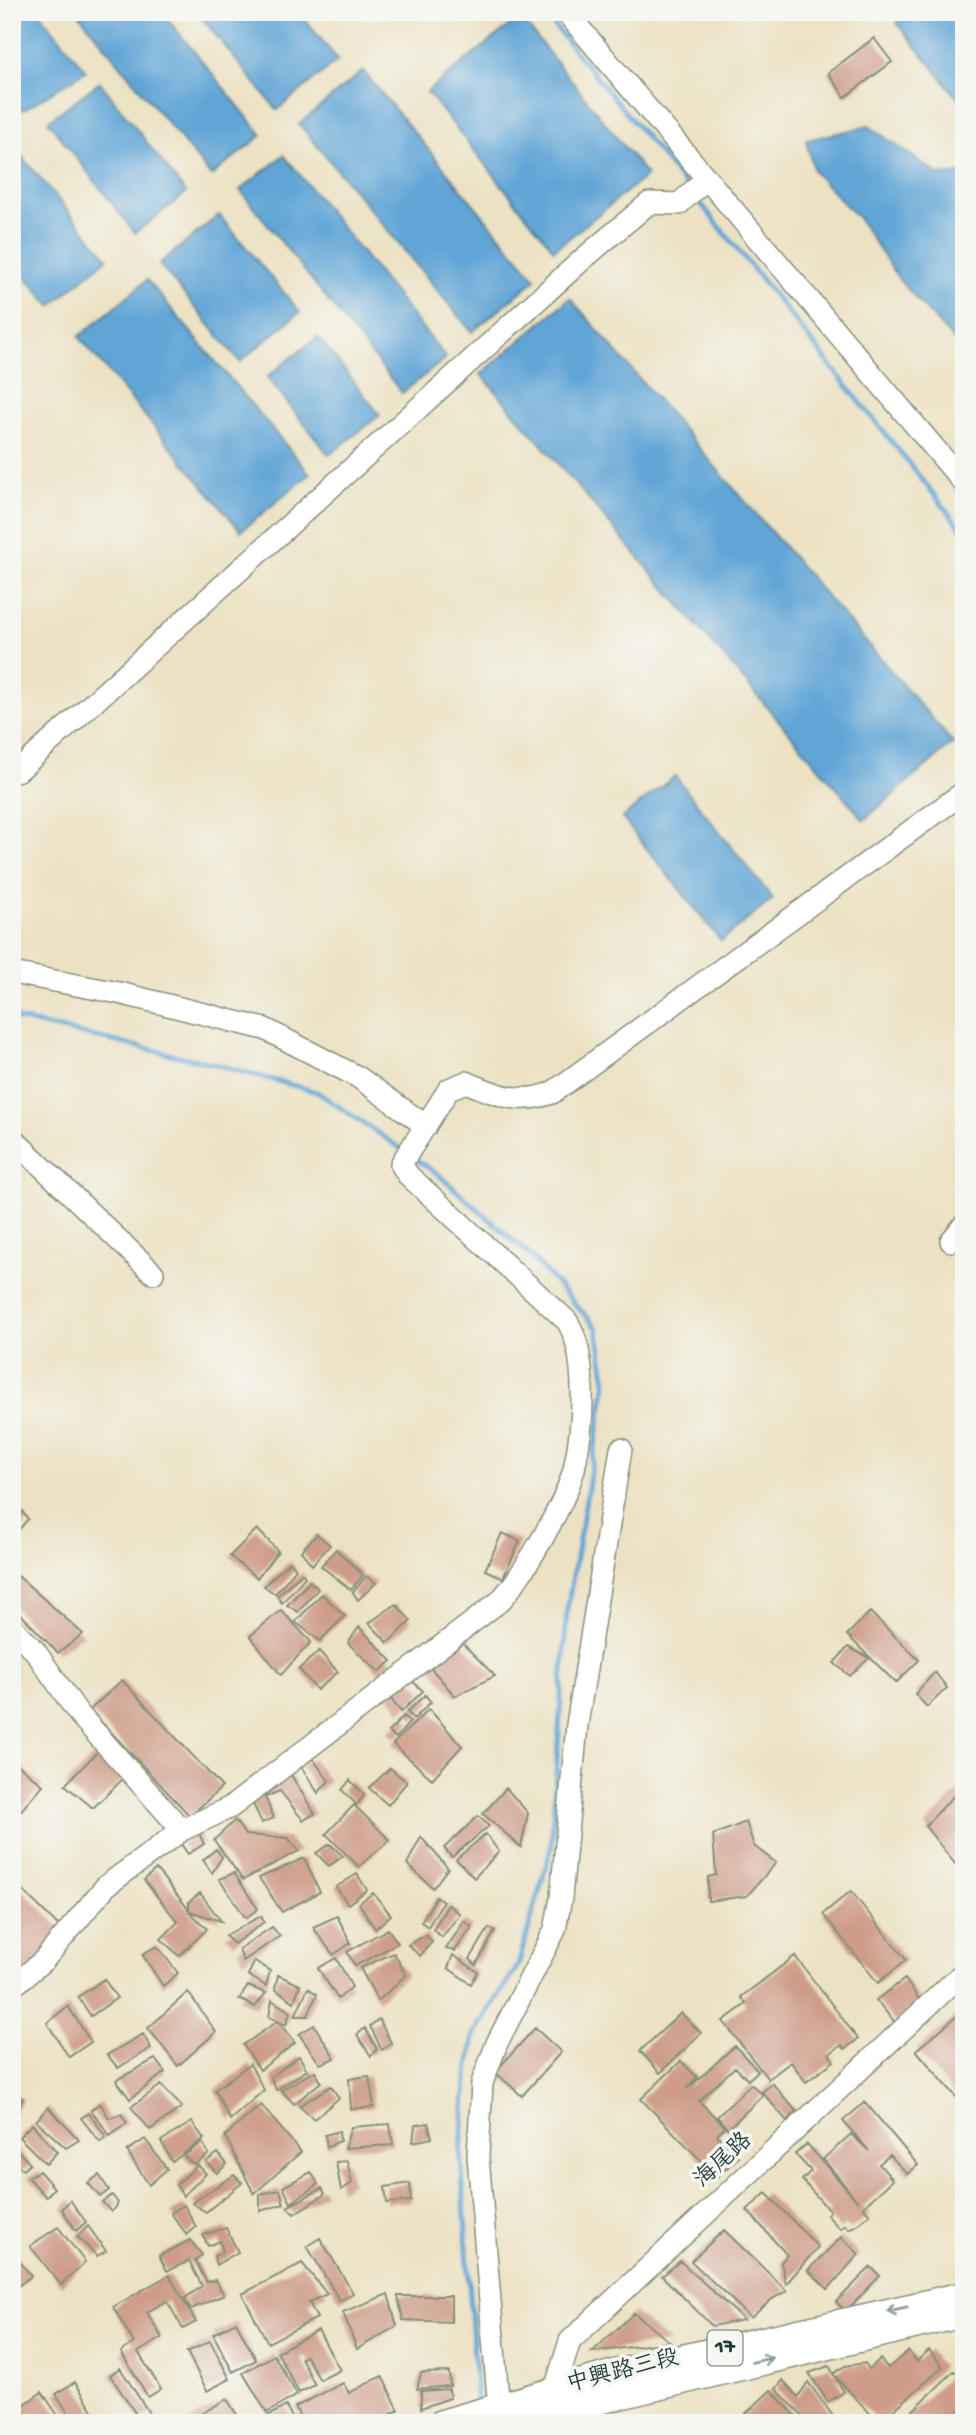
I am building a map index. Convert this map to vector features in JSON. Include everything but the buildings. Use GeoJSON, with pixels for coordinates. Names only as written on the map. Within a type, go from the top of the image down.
{"type":"FeatureCollection","features":[{"type":"Feature","properties":{"kind":"main road","name":"中興路三段"},"geometry":{"type":"LineString","coordinates":[[567,2406],[964,2295]]}},
{"type":"Feature","properties":{"kind":"main road","name":"中興路三段"},"geometry":{"type":"LineString","coordinates":[[498,2414],[567,2406],[964,2314]]}},
{"type":"Feature","properties":{"kind":"main road","name":"17"},"geometry":{"type":"LineString","coordinates":[[442,2423],[498,2414]]}},
{"type":"Feature","properties":{"kind":"street"},"geometry":{"type":"LineString","coordinates":[[566,12],[964,483]]}},
{"type":"Feature","properties":{"kind":"street"},"geometry":{"type":"LineString","coordinates":[[12,771],[19,770],[649,203],[679,204],[707,178]]}},
{"type":"Feature","properties":{"kind":"street"},"geometry":{"type":"LineString","coordinates":[[12,1987],[44,1960],[106,1886],[182,1830],[232,1807],[500,1601],[515,1585],[565,1492],[574,1468],[583,1381],[573,1330],[408,1175],[401,1164],[449,1089],[466,1082],[510,1100],[536,1099],[552,1093],[964,792]]}},
{"type":"Feature","properties":{"kind":"street"},"geometry":{"type":"LineString","coordinates":[[12,973],[119,993],[265,1029],[358,1077],[422,1132]]}},
{"type":"Feature","properties":{"kind":"street"},"geometry":{"type":"LineString","coordinates":[[12,1138],[153,1273]]}},
{"type":"Feature","properties":{"kind":"street"},"geometry":{"type":"LineString","coordinates":[[498,2414],[478,2156],[482,2083],[497,2043],[555,1930],[561,1898],[577,1725],[621,1449]]}},
{"type":"Feature","properties":{"kind":"street"},"geometry":{"type":"LineString","coordinates":[[12,1627],[36,1651],[79,1713],[182,1830]]}},
{"type":"Feature","properties":{"kind":"street","name":"海尾路"},"geometry":{"type":"LineString","coordinates":[[567,2406],[570,2342],[964,1972]]}},
{"type":"Feature","properties":{"kind":"water"},"geometry":{"type":"Polygon","coordinates":[[[12,12],[39,12],[86,71],[23,110],[12,96],[12,12]]]}},
{"type":"Feature","properties":{"kind":"water"},"geometry":{"type":"Polygon","coordinates":[[[77,12],[162,12],[262,135],[211,176],[77,12]]]}},
{"type":"Feature","properties":{"kind":"water"},"geometry":{"type":"Polygon","coordinates":[[[197,12],[299,12],[338,60],[277,110],[197,12]]]}},
{"type":"Feature","properties":{"kind":"water"},"geometry":{"type":"Polygon","coordinates":[[[911,12],[964,12],[964,106],[897,23],[911,12]]]}},
{"type":"Feature","properties":{"kind":"water"},"geometry":{"type":"Polygon","coordinates":[[[520,17],[647,175],[554,250],[427,92],[520,17]]]}},
{"type":"Feature","properties":{"kind":"water"},"geometry":{"type":"Polygon","coordinates":[[[363,71],[536,279],[472,332],[299,124],[363,71]]]}},
{"type":"Feature","properties":{"kind":"water"},"geometry":{"type":"Polygon","coordinates":[[[100,82],[186,193],[135,233],[48,121],[100,82]]]}},
{"type":"Feature","properties":{"kind":"water"},"geometry":{"type":"Polygon","coordinates":[[[869,126],[939,175],[964,173],[964,352],[901,282],[858,218],[814,172],[806,140],[869,126]]]}},
{"type":"Feature","properties":{"kind":"water"},"geometry":{"type":"Polygon","coordinates":[[[17,151],[108,258],[51,306],[12,261],[12,155],[17,151]]]}},
{"type":"Feature","properties":{"kind":"water"},"geometry":{"type":"Polygon","coordinates":[[[284,155],[446,358],[402,393],[240,190],[284,155]]]}},
{"type":"Feature","properties":{"kind":"water"},"geometry":{"type":"Polygon","coordinates":[[[219,215],[300,312],[240,362],[159,264],[219,215]]]}},
{"type":"Feature","properties":{"kind":"water"},"geometry":{"type":"Polygon","coordinates":[[[147,280],[310,474],[241,531],[79,337],[147,280]]]}},
{"type":"Feature","properties":{"kind":"water"},"geometry":{"type":"Polygon","coordinates":[[[570,298],[953,743],[864,820],[481,374],[570,298]]]}},
{"type":"Feature","properties":{"kind":"water"},"geometry":{"type":"Polygon","coordinates":[[[318,337],[380,415],[329,455],[267,377],[318,337]]]}},
{"type":"Feature","properties":{"kind":"water"},"geometry":{"type":"Polygon","coordinates":[[[675,776],[773,899],[721,941],[622,818],[675,776]]]}},
{"type":"Feature","properties":{"kind":"waterway"},"geometry":{"type":"LineString","coordinates":[[543,12],[688,188]]}},
{"type":"Feature","properties":{"kind":"waterway"},"geometry":{"type":"LineString","coordinates":[[694,195],[964,532]]}},
{"type":"Feature","properties":{"kind":"waterway"},"geometry":{"type":"LineString","coordinates":[[12,1018],[214,1064],[317,1092],[403,1150]]}},
{"type":"Feature","properties":{"kind":"waterway"},"geometry":{"type":"LineString","coordinates":[[411,1156],[439,1175],[530,1255],[597,1328],[606,1382],[567,1610],[551,1849],[518,1966],[474,2034],[465,2094],[461,2154],[477,2406]]}}]}
